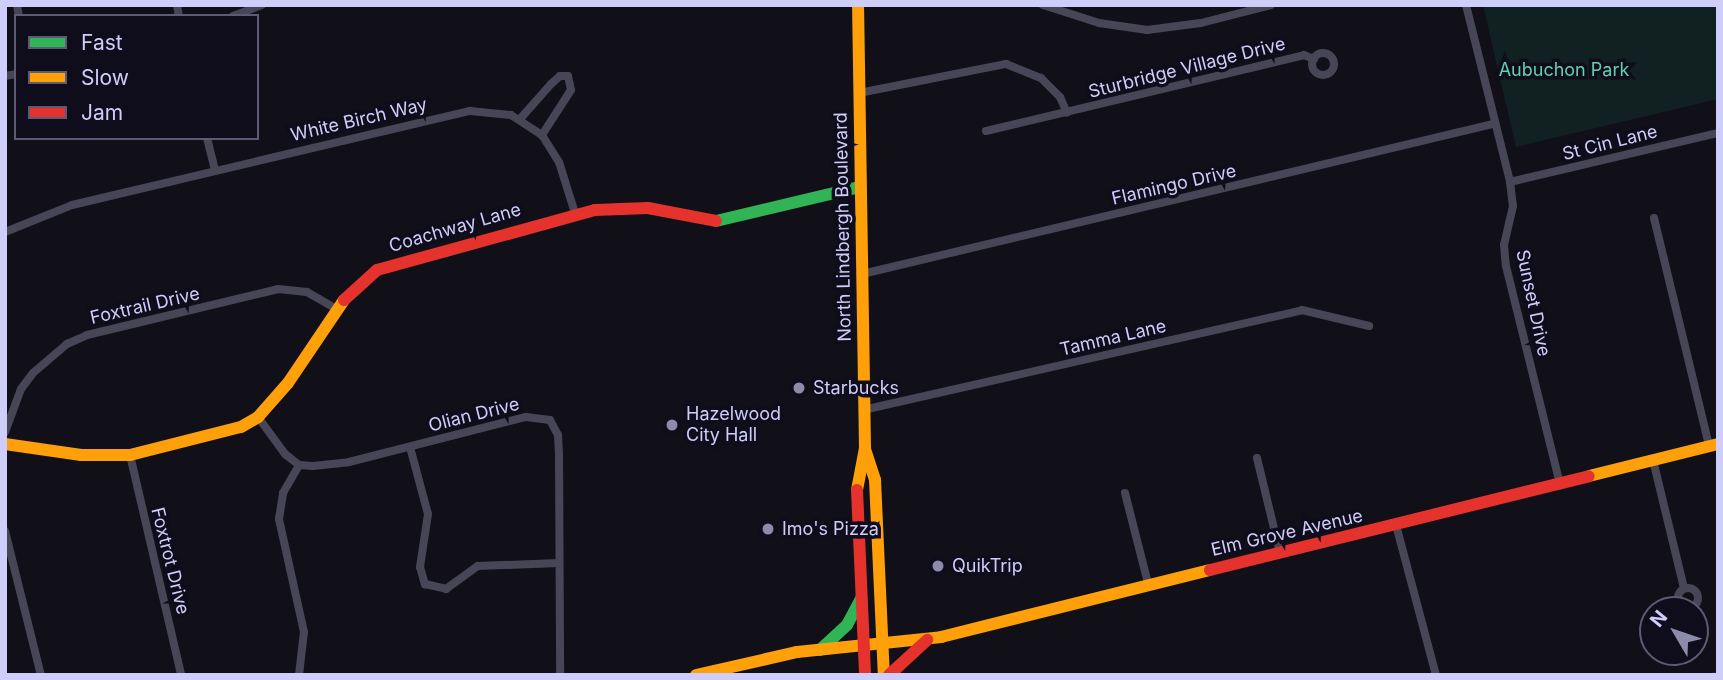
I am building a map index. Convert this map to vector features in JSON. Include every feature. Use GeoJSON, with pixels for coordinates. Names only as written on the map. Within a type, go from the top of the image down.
{"type":"FeatureCollection","features":[{"type":"Feature","properties":{"kind":"street"},"geometry":{"type":"LineString","coordinates":[[238,14],[262,5]]}},
{"type":"Feature","properties":{"kind":"street","name":"North Lindbergh Boulevard"},"geometry":{"type":"LineString","coordinates":[[858,5],[863,410],[865,448],[875,480],[886,675]]}},
{"type":"Feature","properties":{"kind":"street"},"geometry":{"type":"LineString","coordinates":[[1043,5],[1099,23],[1147,30],[1201,23],[1271,5]]}},
{"type":"Feature","properties":{"kind":"street","name":"Sunset Drive"},"geometry":{"type":"LineString","coordinates":[[1466,5],[1493,124],[1510,182],[1513,206],[1504,245],[1506,266],[1560,485]]}},
{"type":"Feature","properties":{"kind":"street","name":"Sturbridge Village Drive"},"geometry":{"type":"LineString","coordinates":[[986,131],[1304,55],[1314,59]]}},
{"type":"Feature","properties":{"kind":"street"},"geometry":{"type":"LineString","coordinates":[[859,93],[1006,64],[1041,78],[1060,97],[1067,113]]}},
{"type":"Feature","properties":{"kind":"street"},"geometry":{"type":"LineString","coordinates":[[520,119],[560,76],[568,76],[571,90],[542,135]]}},
{"type":"Feature","properties":{"kind":"street","name":"White Birch Way"},"geometry":{"type":"LineString","coordinates":[[5,232],[72,205],[470,111],[490,111],[520,119],[542,135],[559,162],[575,213]]}},
{"type":"Feature","properties":{"kind":"street","name":"Flamingo Drive"},"geometry":{"type":"LineString","coordinates":[[862,274],[1493,124]]}},
{"type":"Feature","properties":{"kind":"street","name":"St Cin Lane"},"geometry":{"type":"LineString","coordinates":[[1510,182],[1718,133]]}},
{"type":"Feature","properties":{"kind":"street"},"geometry":{"type":"LineString","coordinates":[[207,140],[215,171]]}},
{"type":"Feature","properties":{"kind":"street","name":"Coachway Lane"},"geometry":{"type":"LineString","coordinates":[[5,444],[80,455],[130,455],[231,430],[258,417],[288,383],[335,309],[377,270],[397,262],[575,213],[648,208],[721,220],[860,187]]}},
{"type":"Feature","properties":{"kind":"street"},"geometry":{"type":"LineString","coordinates":[[1654,218],[1713,445]]}},
{"type":"Feature","properties":{"kind":"street","name":"Foxtrail Drive"},"geometry":{"type":"LineString","coordinates":[[5,432],[21,389],[33,373],[67,344],[87,335],[278,289],[307,292],[335,309]]}},
{"type":"Feature","properties":{"kind":"street","name":"Tamma Lane"},"geometry":{"type":"LineString","coordinates":[[863,410],[1302,310],[1369,326]]}},
{"type":"Feature","properties":{"kind":"street"},"geometry":{"type":"LineString","coordinates":[[258,417],[274,442],[299,465],[283,493],[279,519],[304,632],[299,675]]}},
{"type":"Feature","properties":{"kind":"street","name":"Olian Drive"},"geometry":{"type":"LineString","coordinates":[[299,465],[330,466],[526,417],[550,420],[558,442],[560,675]]}},
{"type":"Feature","properties":{"kind":"street","name":"Elm Grove Avenue"},"geometry":{"type":"LineString","coordinates":[[696,675],[820,650],[927,640],[1148,583],[1560,485],[1713,445]]}},
{"type":"Feature","properties":{"kind":"street"},"geometry":{"type":"LineString","coordinates":[[410,447],[428,514],[419,567],[425,584],[446,589],[478,566],[558,563]]}},
{"type":"Feature","properties":{"kind":"street","name":"North Lindbergh Boulevard"},"geometry":{"type":"LineString","coordinates":[[865,448],[857,482],[865,675]]}},
{"type":"Feature","properties":{"kind":"street","name":"Foxtrot Drive"},"geometry":{"type":"LineString","coordinates":[[130,455],[181,675]]}},
{"type":"Feature","properties":{"kind":"street"},"geometry":{"type":"LineString","coordinates":[[1258,458],[1280,553]]}},
{"type":"Feature","properties":{"kind":"street"},"geometry":{"type":"LineString","coordinates":[[1653,460],[1684,588]]}},
{"type":"Feature","properties":{"kind":"street"},"geometry":{"type":"LineString","coordinates":[[1125,493],[1148,583]]}},
{"type":"Feature","properties":{"kind":"street"},"geometry":{"type":"LineString","coordinates":[[1396,525],[1436,675]]}},
{"type":"Feature","properties":{"kind":"street"},"geometry":{"type":"LineString","coordinates":[[5,531],[41,675]]}},
{"type":"Feature","properties":{"kind":"street"},"geometry":{"type":"LineString","coordinates":[[820,650],[848,625],[862,596]]}},
{"type":"Feature","properties":{"kind":"street"},"geometry":{"type":"LineString","coordinates":[[886,675],[927,640]]}},
{"type":"Feature","properties":{"kind":"green space","name":"Aubuchon Park"},"geometry":{"type":"Polygon","coordinates":[[[1483,5],[1718,5],[1718,99],[1516,147],[1483,5]]]}},
{"type":"Feature","properties":{"kind":"waterway"},"geometry":{"type":"LineString","coordinates":[[1706,675],[1718,672]]}},
{"type":"Feature","properties":{"kind":"traffic: fast"},"geometry":{"type":"LineString","coordinates":[[716,221],[860,187]]}},
{"type":"Feature","properties":{"kind":"traffic: fast"},"geometry":{"type":"LineString","coordinates":[[820,650],[847,625],[861,599]]}},
{"type":"Feature","properties":{"kind":"traffic: slow"},"geometry":{"type":"LineString","coordinates":[[857,490],[865,448],[858,5]]}},
{"type":"Feature","properties":{"kind":"traffic: slow"},"geometry":{"type":"LineString","coordinates":[[5,444],[81,455],[130,455],[241,427],[258,417],[288,383],[344,300]]}},
{"type":"Feature","properties":{"kind":"traffic: slow"},"geometry":{"type":"LineString","coordinates":[[1589,476],[1718,444]]}},
{"type":"Feature","properties":{"kind":"traffic: slow"},"geometry":{"type":"LineString","coordinates":[[865,449],[875,480],[884,675]]}},
{"type":"Feature","properties":{"kind":"traffic: slow"},"geometry":{"type":"LineString","coordinates":[[696,675],[797,652],[941,637],[1210,570]]}},
{"type":"Feature","properties":{"kind":"traffic: jam"},"geometry":{"type":"LineString","coordinates":[[344,300],[377,270],[595,210],[648,208],[716,221]]}},
{"type":"Feature","properties":{"kind":"traffic: jam"},"geometry":{"type":"LineString","coordinates":[[1210,570],[1589,476]]}},
{"type":"Feature","properties":{"kind":"traffic: jam"},"geometry":{"type":"LineString","coordinates":[[857,490],[865,675]]}},
{"type":"Feature","properties":{"kind":"traffic: jam"},"geometry":{"type":"LineString","coordinates":[[889,675],[927,640]]}},
{"type":"Feature","properties":{"kind":"place","name":"Starbucks"},"geometry":{"type":"Point","coordinates":[799,388]}},
{"type":"Feature","properties":{"kind":"place","name":"Hazelwood City Hall"},"geometry":{"type":"Point","coordinates":[672,425]}},
{"type":"Feature","properties":{"kind":"place","name":"Imo's Pizza"},"geometry":{"type":"Point","coordinates":[768,529]}},
{"type":"Feature","properties":{"kind":"place","name":"QuikTrip"},"geometry":{"type":"Point","coordinates":[938,566]}}]}
